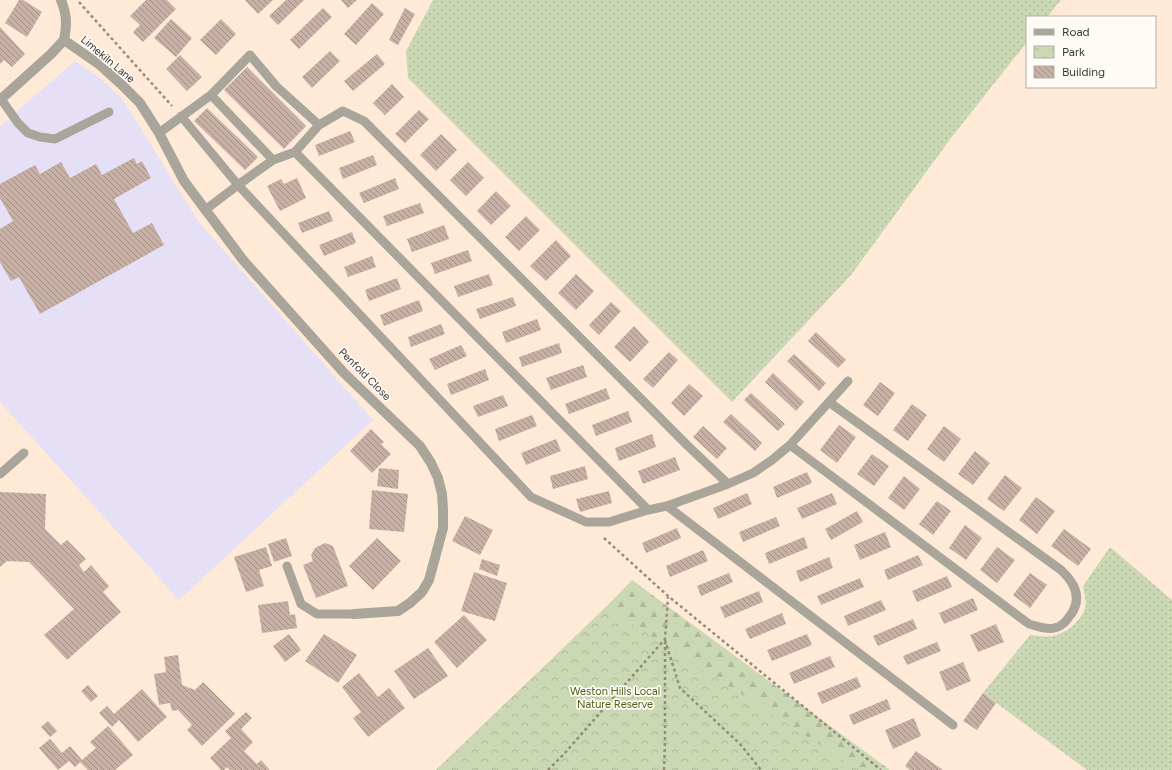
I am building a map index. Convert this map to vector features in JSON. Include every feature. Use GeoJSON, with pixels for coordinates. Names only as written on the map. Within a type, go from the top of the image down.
{"type":"FeatureCollection","features":[{"type":"Feature","properties":{"kind":"street","name":"Limekiln Lane"},"geometry":{"type":"LineString","coordinates":[[61,0],[66,14],[64,40],[100,65],[121,84],[140,103],[159,133]]}},
{"type":"Feature","properties":{"kind":"street"},"geometry":{"type":"LineString","coordinates":[[0,100],[51,54],[64,40]]}},
{"type":"Feature","properties":{"kind":"street","name":"Penfold Close"},"geometry":{"type":"LineString","coordinates":[[159,133],[184,181],[243,260],[344,373],[420,446],[431,463],[438,478],[442,494],[442,528],[429,580],[422,592],[410,603],[398,610],[354,614]]}},
{"type":"Feature","properties":{"kind":"lane"},"geometry":{"type":"LineString","coordinates":[[159,133],[211,95],[250,55],[276,86],[319,125]]}},
{"type":"Feature","properties":{"kind":"lane"},"geometry":{"type":"LineString","coordinates":[[211,95],[273,160]]}},
{"type":"Feature","properties":{"kind":"lane"},"geometry":{"type":"LineString","coordinates":[[0,100],[28,133],[40,137],[55,139],[109,112]]}},
{"type":"Feature","properties":{"kind":"lane"},"geometry":{"type":"LineString","coordinates":[[205,210],[273,160],[295,152],[319,125],[343,111],[364,121],[687,445],[728,484]]}},
{"type":"Feature","properties":{"kind":"lane"},"geometry":{"type":"LineString","coordinates":[[181,116],[238,185],[531,497],[586,522],[609,522],[667,506],[728,484],[753,473],[790,445],[848,381]]}},
{"type":"Feature","properties":{"kind":"lane"},"geometry":{"type":"LineString","coordinates":[[295,152],[648,510]]}},
{"type":"Feature","properties":{"kind":"lane"},"geometry":{"type":"LineString","coordinates":[[790,445],[1029,624],[1042,628],[1053,628],[1063,625],[1076,608],[1077,598],[1074,586],[1069,577],[829,402]]}},
{"type":"Feature","properties":{"kind":"lane"},"geometry":{"type":"LineString","coordinates":[[0,474],[24,453]]}},
{"type":"Feature","properties":{"kind":"lane"},"geometry":{"type":"LineString","coordinates":[[667,506],[953,725]]}},
{"type":"Feature","properties":{"kind":"lane"},"geometry":{"type":"LineString","coordinates":[[287,566],[301,604],[317,614],[354,614]]}},
{"type":"Feature","properties":{"kind":"path"},"geometry":{"type":"LineString","coordinates":[[81,3],[181,116]]}},
{"type":"Feature","properties":{"kind":"path"},"geometry":{"type":"LineString","coordinates":[[586,522],[668,596],[881,770]]}},
{"type":"Feature","properties":{"kind":"path"},"geometry":{"type":"LineString","coordinates":[[664,770],[665,639],[668,596]]}},
{"type":"Feature","properties":{"kind":"path"},"geometry":{"type":"LineString","coordinates":[[548,770],[564,754],[665,639]]}},
{"type":"Feature","properties":{"kind":"path"},"geometry":{"type":"LineString","coordinates":[[665,639],[680,688],[740,744],[761,770]]}},
{"type":"Feature","properties":{"kind":"shaded area"},"geometry":{"type":"Polygon","coordinates":[[[75,61],[100,78],[122,98],[198,221],[373,420],[179,600],[0,402],[0,126],[75,61]]]}},
{"type":"Feature","properties":{"kind":"green space"},"geometry":{"type":"Polygon","coordinates":[[[433,0],[1061,0],[1048,16],[1026,16],[1026,43],[951,138],[851,275],[732,402],[408,78],[406,51],[433,0]]]}},
{"type":"Feature","properties":{"kind":"green space"},"geometry":{"type":"Polygon","coordinates":[[[1110,547],[1172,600],[1172,770],[1087,770],[983,693],[1030,635],[1057,635],[1068,630],[1080,618],[1086,605],[1083,586],[1110,547]]]}},
{"type":"Feature","properties":{"kind":"green space","name":"Weston Hills Local Nature Reserve"},"geometry":{"type":"Polygon","coordinates":[[[632,580],[890,770],[436,770],[606,607],[632,580]]]}},
{"type":"Feature","properties":{"kind":"green space","name":"Weston Hills Local Nature Reserve"},"geometry":{"type":"Polygon","coordinates":[[[606,607],[859,770],[436,770],[606,607]]]}},
{"type":"Feature","properties":{"kind":"building"},"geometry":{"type":"Polygon","coordinates":[[[19,0],[23,0],[42,12],[27,37],[5,23],[19,0]]]}},
{"type":"Feature","properties":{"kind":"building"},"geometry":{"type":"Polygon","coordinates":[[[146,0],[167,0],[176,9],[143,42],[133,32],[140,25],[130,16],[146,0]]]}},
{"type":"Feature","properties":{"kind":"building"},"geometry":{"type":"Polygon","coordinates":[[[245,0],[273,0],[258,14],[245,0]]]}},
{"type":"Feature","properties":{"kind":"building"},"geometry":{"type":"Polygon","coordinates":[[[286,0],[304,0],[278,25],[269,16],[286,0]]]}},
{"type":"Feature","properties":{"kind":"building"},"geometry":{"type":"Polygon","coordinates":[[[341,0],[357,0],[348,8],[341,0]]]}},
{"type":"Feature","properties":{"kind":"building"},"geometry":{"type":"Polygon","coordinates":[[[372,3],[384,14],[356,45],[344,34],[372,3]]]}},
{"type":"Feature","properties":{"kind":"building"},"geometry":{"type":"Polygon","coordinates":[[[323,8],[332,17],[299,49],[290,40],[323,8]]]}},
{"type":"Feature","properties":{"kind":"building"},"geometry":{"type":"Polygon","coordinates":[[[405,8],[415,14],[398,45],[389,40],[405,8]]]}},
{"type":"Feature","properties":{"kind":"building"},"geometry":{"type":"Polygon","coordinates":[[[171,19],[192,38],[176,57],[154,38],[171,19]]]}},
{"type":"Feature","properties":{"kind":"building"},"geometry":{"type":"Polygon","coordinates":[[[221,19],[236,34],[216,55],[200,40],[221,19]]]}},
{"type":"Feature","properties":{"kind":"building"},"geometry":{"type":"Polygon","coordinates":[[[0,27],[25,54],[12,67],[4,60],[0,64],[0,27]]]}},
{"type":"Feature","properties":{"kind":"building"},"geometry":{"type":"Polygon","coordinates":[[[330,51],[340,61],[312,88],[302,77],[330,51]]]}},
{"type":"Feature","properties":{"kind":"building"},"geometry":{"type":"Polygon","coordinates":[[[377,54],[385,64],[353,91],[344,81],[377,54]]]}},
{"type":"Feature","properties":{"kind":"building"},"geometry":{"type":"Polygon","coordinates":[[[180,55],[202,77],[187,91],[166,69],[180,55]]]}},
{"type":"Feature","properties":{"kind":"building"},"geometry":{"type":"Polygon","coordinates":[[[247,67],[306,126],[284,149],[224,90],[247,67]]]}},
{"type":"Feature","properties":{"kind":"building"},"geometry":{"type":"Polygon","coordinates":[[[392,84],[404,97],[385,115],[373,103],[392,84]]]}},
{"type":"Feature","properties":{"kind":"building"},"geometry":{"type":"Polygon","coordinates":[[[207,108],[258,157],[245,170],[194,121],[207,108]]]}},
{"type":"Feature","properties":{"kind":"building"},"geometry":{"type":"Polygon","coordinates":[[[419,110],[429,119],[405,143],[395,134],[419,110]]]}},
{"type":"Feature","properties":{"kind":"building"},"geometry":{"type":"Polygon","coordinates":[[[350,131],[355,142],[319,156],[315,145],[350,131]]]}},
{"type":"Feature","properties":{"kind":"building"},"geometry":{"type":"Polygon","coordinates":[[[441,134],[457,150],[436,171],[420,155],[441,134]]]}},
{"type":"Feature","properties":{"kind":"building"},"geometry":{"type":"Polygon","coordinates":[[[373,155],[377,165],[343,179],[339,168],[373,155]]]}},
{"type":"Feature","properties":{"kind":"building"},"geometry":{"type":"Polygon","coordinates":[[[134,158],[137,164],[142,161],[151,178],[114,199],[133,233],[152,223],[164,245],[40,314],[19,277],[11,281],[0,262],[0,229],[13,221],[0,198],[0,184],[35,165],[40,174],[61,162],[70,178],[96,164],[102,175],[134,158]]]}},
{"type":"Feature","properties":{"kind":"building"},"geometry":{"type":"Polygon","coordinates":[[[468,162],[484,178],[466,196],[450,180],[468,162]]]}},
{"type":"Feature","properties":{"kind":"building"},"geometry":{"type":"Polygon","coordinates":[[[297,178],[306,198],[280,211],[267,186],[281,179],[284,184],[297,178]]]}},
{"type":"Feature","properties":{"kind":"building"},"geometry":{"type":"Polygon","coordinates":[[[395,178],[399,189],[364,203],[359,193],[395,178]]]}},
{"type":"Feature","properties":{"kind":"building"},"geometry":{"type":"Polygon","coordinates":[[[496,191],[511,206],[491,225],[477,211],[496,191]]]}},
{"type":"Feature","properties":{"kind":"building"},"geometry":{"type":"Polygon","coordinates":[[[420,203],[424,213],[387,226],[383,216],[420,203]]]}},
{"type":"Feature","properties":{"kind":"building"},"geometry":{"type":"Polygon","coordinates":[[[329,211],[333,221],[302,233],[298,223],[329,211]]]}},
{"type":"Feature","properties":{"kind":"building"},"geometry":{"type":"Polygon","coordinates":[[[526,216],[540,230],[519,251],[505,237],[526,216]]]}},
{"type":"Feature","properties":{"kind":"building"},"geometry":{"type":"Polygon","coordinates":[[[444,225],[449,239],[412,252],[407,239],[444,225]]]}},
{"type":"Feature","properties":{"kind":"building"},"geometry":{"type":"Polygon","coordinates":[[[352,232],[356,243],[324,256],[319,245],[352,232]]]}},
{"type":"Feature","properties":{"kind":"building"},"geometry":{"type":"Polygon","coordinates":[[[556,240],[571,256],[546,281],[530,266],[556,240]]]}},
{"type":"Feature","properties":{"kind":"building"},"geometry":{"type":"Polygon","coordinates":[[[468,250],[472,261],[435,274],[431,263],[468,250]]]}},
{"type":"Feature","properties":{"kind":"building"},"geometry":{"type":"Polygon","coordinates":[[[372,256],[376,267],[348,277],[344,267],[372,256]]]}},
{"type":"Feature","properties":{"kind":"building"},"geometry":{"type":"Polygon","coordinates":[[[489,274],[493,285],[458,297],[454,286],[489,274]]]}},
{"type":"Feature","properties":{"kind":"building"},"geometry":{"type":"Polygon","coordinates":[[[576,274],[594,291],[576,310],[558,293],[576,274]]]}},
{"type":"Feature","properties":{"kind":"building"},"geometry":{"type":"Polygon","coordinates":[[[397,278],[401,289],[369,301],[365,290],[397,278]]]}},
{"type":"Feature","properties":{"kind":"building"},"geometry":{"type":"Polygon","coordinates":[[[513,297],[516,306],[480,319],[476,309],[513,297]]]}},
{"type":"Feature","properties":{"kind":"building"},"geometry":{"type":"Polygon","coordinates":[[[419,300],[423,311],[384,326],[380,315],[419,300]]]}},
{"type":"Feature","properties":{"kind":"building"},"geometry":{"type":"Polygon","coordinates":[[[611,302],[621,311],[599,335],[589,325],[611,302]]]}},
{"type":"Feature","properties":{"kind":"building"},"geometry":{"type":"Polygon","coordinates":[[[537,319],[541,330],[506,343],[502,332],[537,319]]]}},
{"type":"Feature","properties":{"kind":"building"},"geometry":{"type":"Polygon","coordinates":[[[441,324],[445,334],[411,347],[408,337],[441,324]]]}},
{"type":"Feature","properties":{"kind":"building"},"geometry":{"type":"Polygon","coordinates":[[[634,326],[649,342],[630,362],[614,347],[634,326]]]}},
{"type":"Feature","properties":{"kind":"building"},"geometry":{"type":"Polygon","coordinates":[[[816,332],[846,360],[838,368],[808,341],[816,332]]]}},
{"type":"Feature","properties":{"kind":"building"},"geometry":{"type":"Polygon","coordinates":[[[559,343],[562,353],[522,367],[519,357],[559,343]]]}},
{"type":"Feature","properties":{"kind":"building"},"geometry":{"type":"Polygon","coordinates":[[[461,345],[467,356],[435,370],[429,359],[461,345]]]}},
{"type":"Feature","properties":{"kind":"building"},"geometry":{"type":"Polygon","coordinates":[[[669,352],[678,360],[653,388],[643,379],[669,352]]]}},
{"type":"Feature","properties":{"kind":"building"},"geometry":{"type":"Polygon","coordinates":[[[794,354],[826,383],[819,391],[787,361],[794,354]]]}},
{"type":"Feature","properties":{"kind":"building"},"geometry":{"type":"Polygon","coordinates":[[[583,365],[587,377],[551,390],[546,378],[583,365]]]}},
{"type":"Feature","properties":{"kind":"building"},"geometry":{"type":"Polygon","coordinates":[[[485,369],[489,380],[451,395],[447,384],[485,369]]]}},
{"type":"Feature","properties":{"kind":"building"},"geometry":{"type":"Polygon","coordinates":[[[773,373],[804,402],[796,411],[765,382],[773,373]]]}},
{"type":"Feature","properties":{"kind":"building"},"geometry":{"type":"Polygon","coordinates":[[[880,382],[895,393],[878,416],[863,405],[880,382]]]}},
{"type":"Feature","properties":{"kind":"building"},"geometry":{"type":"Polygon","coordinates":[[[689,384],[703,396],[684,416],[671,403],[689,384]]]}},
{"type":"Feature","properties":{"kind":"building"},"geometry":{"type":"Polygon","coordinates":[[[606,388],[610,399],[569,414],[565,404],[606,388]]]}},
{"type":"Feature","properties":{"kind":"building"},"geometry":{"type":"Polygon","coordinates":[[[751,393],[785,424],[778,431],[744,400],[751,393]]]}},
{"type":"Feature","properties":{"kind":"building"},"geometry":{"type":"Polygon","coordinates":[[[503,395],[508,406],[478,417],[473,406],[503,395]]]}},
{"type":"Feature","properties":{"kind":"building"},"geometry":{"type":"Polygon","coordinates":[[[912,404],[927,415],[908,441],[893,430],[912,404]]]}},
{"type":"Feature","properties":{"kind":"building"},"geometry":{"type":"Polygon","coordinates":[[[628,411],[632,422],[596,436],[592,425],[628,411]]]}},
{"type":"Feature","properties":{"kind":"building"},"geometry":{"type":"Polygon","coordinates":[[[731,414],[762,443],[755,451],[723,422],[731,414]]]}},
{"type":"Feature","properties":{"kind":"building"},"geometry":{"type":"Polygon","coordinates":[[[532,415],[537,426],[499,441],[495,429],[532,415]]]}},
{"type":"Feature","properties":{"kind":"building"},"geometry":{"type":"Polygon","coordinates":[[[839,425],[856,437],[837,463],[820,450],[839,425]]]}},
{"type":"Feature","properties":{"kind":"building"},"geometry":{"type":"Polygon","coordinates":[[[703,426],[727,448],[717,459],[693,437],[703,426]]]}},
{"type":"Feature","properties":{"kind":"building"},"geometry":{"type":"Polygon","coordinates":[[[944,426],[961,439],[944,462],[927,449],[944,426]]]}},
{"type":"Feature","properties":{"kind":"building"},"geometry":{"type":"Polygon","coordinates":[[[371,429],[384,442],[381,444],[391,454],[372,473],[350,451],[371,429]]]}},
{"type":"Feature","properties":{"kind":"building"},"geometry":{"type":"Polygon","coordinates":[[[652,434],[656,447],[619,461],[615,448],[652,434]]]}},
{"type":"Feature","properties":{"kind":"building"},"geometry":{"type":"Polygon","coordinates":[[[556,439],[561,451],[526,465],[521,453],[556,439]]]}},
{"type":"Feature","properties":{"kind":"building"},"geometry":{"type":"Polygon","coordinates":[[[975,451],[990,463],[973,485],[958,474],[975,451]]]}},
{"type":"Feature","properties":{"kind":"building"},"geometry":{"type":"Polygon","coordinates":[[[872,454],[889,466],[874,486],[857,474],[872,454]]]}},
{"type":"Feature","properties":{"kind":"building"},"geometry":{"type":"Polygon","coordinates":[[[675,457],[680,470],[643,484],[638,471],[675,457]]]}},
{"type":"Feature","properties":{"kind":"building"},"geometry":{"type":"Polygon","coordinates":[[[585,466],[588,479],[553,489],[550,476],[585,466]]]}},
{"type":"Feature","properties":{"kind":"building"},"geometry":{"type":"Polygon","coordinates":[[[379,468],[399,470],[398,489],[377,486],[379,468]]]}},
{"type":"Feature","properties":{"kind":"building"},"geometry":{"type":"Polygon","coordinates":[[[807,472],[812,483],[777,498],[773,487],[807,472]]]}},
{"type":"Feature","properties":{"kind":"building"},"geometry":{"type":"Polygon","coordinates":[[[1005,475],[1022,488],[1004,511],[987,499],[1005,475]]]}},
{"type":"Feature","properties":{"kind":"building"},"geometry":{"type":"Polygon","coordinates":[[[904,476],[920,489],[904,510],[888,498],[904,476]]]}},
{"type":"Feature","properties":{"kind":"building"},"geometry":{"type":"Polygon","coordinates":[[[372,490],[408,494],[404,532],[369,529],[372,490]]]}},
{"type":"Feature","properties":{"kind":"building"},"geometry":{"type":"Polygon","coordinates":[[[609,491],[612,503],[580,512],[576,499],[609,491]]]}},
{"type":"Feature","properties":{"kind":"building"},"geometry":{"type":"Polygon","coordinates":[[[0,492],[46,494],[45,529],[61,545],[67,540],[86,559],[79,565],[84,572],[91,565],[109,586],[103,592],[121,612],[67,660],[44,635],[74,609],[29,562],[7,561],[0,567],[0,492]]]}},
{"type":"Feature","properties":{"kind":"building"},"geometry":{"type":"Polygon","coordinates":[[[747,493],[752,504],[718,519],[713,508],[747,493]]]}},
{"type":"Feature","properties":{"kind":"building"},"geometry":{"type":"Polygon","coordinates":[[[832,493],[837,504],[802,519],[797,508],[832,493]]]}},
{"type":"Feature","properties":{"kind":"building"},"geometry":{"type":"Polygon","coordinates":[[[1036,497],[1055,511],[1037,534],[1019,520],[1036,497]]]}},
{"type":"Feature","properties":{"kind":"building"},"geometry":{"type":"Polygon","coordinates":[[[937,501],[951,511],[933,535],[919,524],[937,501]]]}},
{"type":"Feature","properties":{"kind":"building"},"geometry":{"type":"Polygon","coordinates":[[[857,511],[863,522],[831,540],[825,529],[857,511]]]}},
{"type":"Feature","properties":{"kind":"building"},"geometry":{"type":"Polygon","coordinates":[[[465,516],[493,530],[480,555],[452,541],[465,516]]]}},
{"type":"Feature","properties":{"kind":"building"},"geometry":{"type":"Polygon","coordinates":[[[776,517],[780,526],[743,542],[739,532],[776,517]]]}},
{"type":"Feature","properties":{"kind":"building"},"geometry":{"type":"Polygon","coordinates":[[[965,525],[982,538],[966,560],[949,548],[965,525]]]}},
{"type":"Feature","properties":{"kind":"building"},"geometry":{"type":"Polygon","coordinates":[[[677,528],[681,538],[646,553],[642,543],[677,528]]]}},
{"type":"Feature","properties":{"kind":"building"},"geometry":{"type":"Polygon","coordinates":[[[1064,529],[1091,549],[1078,566],[1051,546],[1064,529]]]}},
{"type":"Feature","properties":{"kind":"building"},"geometry":{"type":"Polygon","coordinates":[[[885,532],[891,547],[860,560],[854,545],[885,532]]]}},
{"type":"Feature","properties":{"kind":"building"},"geometry":{"type":"Polygon","coordinates":[[[804,537],[808,548],[769,564],[765,553],[804,537]]]}},
{"type":"Feature","properties":{"kind":"building"},"geometry":{"type":"Polygon","coordinates":[[[286,538],[292,556],[274,562],[268,544],[286,538]]]}},
{"type":"Feature","properties":{"kind":"building"},"geometry":{"type":"Polygon","coordinates":[[[377,538],[401,561],[373,590],[349,566],[377,538]]]}},
{"type":"Feature","properties":{"kind":"building"},"geometry":{"type":"Polygon","coordinates":[[[325,543],[333,546],[348,586],[316,598],[303,565],[313,561],[311,555],[315,548],[325,543]]]}},
{"type":"Feature","properties":{"kind":"building"},"geometry":{"type":"Polygon","coordinates":[[[266,547],[272,566],[259,570],[264,586],[246,592],[234,557],[266,547]]]}},
{"type":"Feature","properties":{"kind":"building"},"geometry":{"type":"Polygon","coordinates":[[[997,547],[1015,560],[997,583],[980,570],[997,547]]]}},
{"type":"Feature","properties":{"kind":"building"},"geometry":{"type":"Polygon","coordinates":[[[703,550],[708,561],[670,577],[666,566],[703,550]]]}},
{"type":"Feature","properties":{"kind":"building"},"geometry":{"type":"Polygon","coordinates":[[[918,555],[923,565],[888,580],[884,570],[918,555]]]}},
{"type":"Feature","properties":{"kind":"building"},"geometry":{"type":"Polygon","coordinates":[[[829,557],[833,568],[800,582],[796,571],[829,557]]]}},
{"type":"Feature","properties":{"kind":"building"},"geometry":{"type":"Polygon","coordinates":[[[482,559],[500,565],[497,576],[479,569],[482,559]]]}},
{"type":"Feature","properties":{"kind":"building"},"geometry":{"type":"Polygon","coordinates":[[[474,572],[507,583],[495,621],[461,611],[474,572]]]}},
{"type":"Feature","properties":{"kind":"building"},"geometry":{"type":"Polygon","coordinates":[[[729,573],[733,582],[701,596],[697,586],[729,573]]]}},
{"type":"Feature","properties":{"kind":"building"},"geometry":{"type":"Polygon","coordinates":[[[1030,573],[1047,585],[1030,608],[1013,595],[1030,573]]]}},
{"type":"Feature","properties":{"kind":"building"},"geometry":{"type":"Polygon","coordinates":[[[947,576],[952,587],[917,602],[912,591],[947,576]]]}},
{"type":"Feature","properties":{"kind":"building"},"geometry":{"type":"Polygon","coordinates":[[[860,578],[864,587],[821,605],[817,596],[860,578]]]}},
{"type":"Feature","properties":{"kind":"building"},"geometry":{"type":"Polygon","coordinates":[[[759,591],[763,602],[725,618],[720,607],[759,591]]]}},
{"type":"Feature","properties":{"kind":"building"},"geometry":{"type":"Polygon","coordinates":[[[973,598],[978,610],[944,624],[939,613],[973,598]]]}},
{"type":"Feature","properties":{"kind":"building"},"geometry":{"type":"Polygon","coordinates":[[[881,600],[886,610],[848,626],[844,616],[881,600]]]}},
{"type":"Feature","properties":{"kind":"building"},"geometry":{"type":"Polygon","coordinates":[[[288,601],[290,615],[295,614],[297,628],[262,633],[258,605],[288,601]]]}},
{"type":"Feature","properties":{"kind":"building"},"geometry":{"type":"Polygon","coordinates":[[[782,613],[786,624],[750,639],[745,629],[782,613]]]}},
{"type":"Feature","properties":{"kind":"building"},"geometry":{"type":"Polygon","coordinates":[[[464,615],[487,640],[457,668],[434,642],[464,615]]]}},
{"type":"Feature","properties":{"kind":"building"},"geometry":{"type":"Polygon","coordinates":[[[913,619],[917,629],[878,646],[873,636],[913,619]]]}},
{"type":"Feature","properties":{"kind":"building"},"geometry":{"type":"Polygon","coordinates":[[[996,624],[1004,642],[978,652],[970,635],[996,624]]]}},
{"type":"Feature","properties":{"kind":"building"},"geometry":{"type":"Polygon","coordinates":[[[289,634],[301,650],[285,662],[273,646],[289,634]]]}},
{"type":"Feature","properties":{"kind":"building"},"geometry":{"type":"Polygon","coordinates":[[[324,634],[357,655],[338,683],[305,661],[324,634]]]}},
{"type":"Feature","properties":{"kind":"building"},"geometry":{"type":"Polygon","coordinates":[[[807,634],[812,645],[772,661],[767,650],[807,634]]]}},
{"type":"Feature","properties":{"kind":"building"},"geometry":{"type":"Polygon","coordinates":[[[937,642],[941,651],[907,665],[903,656],[937,642]]]}},
{"type":"Feature","properties":{"kind":"building"},"geometry":{"type":"Polygon","coordinates":[[[428,648],[448,676],[414,699],[394,671],[428,648]]]}},
{"type":"Feature","properties":{"kind":"building"},"geometry":{"type":"Polygon","coordinates":[[[178,655],[182,685],[195,690],[203,682],[235,714],[202,746],[187,730],[192,725],[178,710],[172,711],[170,703],[159,705],[154,674],[166,672],[164,657],[178,655]]]}},
{"type":"Feature","properties":{"kind":"building"},"geometry":{"type":"Polygon","coordinates":[[[830,656],[835,667],[794,684],[789,673],[830,656]]]}},
{"type":"Feature","properties":{"kind":"building"},"geometry":{"type":"Polygon","coordinates":[[[963,662],[971,681],[947,691],[939,672],[963,662]]]}},
{"type":"Feature","properties":{"kind":"building"},"geometry":{"type":"Polygon","coordinates":[[[359,673],[378,697],[389,688],[405,708],[368,737],[353,718],[361,712],[342,687],[359,673]]]}},
{"type":"Feature","properties":{"kind":"building"},"geometry":{"type":"Polygon","coordinates":[[[857,677],[861,687],[822,704],[817,693],[857,677]]]}},
{"type":"Feature","properties":{"kind":"building"},"geometry":{"type":"Polygon","coordinates":[[[88,685],[98,696],[91,702],[81,691],[88,685]]]}},
{"type":"Feature","properties":{"kind":"building"},"geometry":{"type":"Polygon","coordinates":[[[142,689],[167,717],[138,742],[119,720],[112,727],[99,713],[107,706],[114,714],[142,689]]]}},
{"type":"Feature","properties":{"kind":"building"},"geometry":{"type":"Polygon","coordinates":[[[983,693],[996,703],[977,730],[963,721],[983,693]]]}},
{"type":"Feature","properties":{"kind":"building"},"geometry":{"type":"Polygon","coordinates":[[[887,699],[891,709],[853,725],[849,715],[887,699]]]}},
{"type":"Feature","properties":{"kind":"building"},"geometry":{"type":"Polygon","coordinates":[[[246,712],[252,718],[241,729],[253,742],[244,751],[257,764],[261,760],[270,770],[230,770],[227,767],[224,770],[221,770],[210,758],[231,738],[225,731],[246,712]]]}},
{"type":"Feature","properties":{"kind":"building"},"geometry":{"type":"Polygon","coordinates":[[[914,718],[921,736],[893,749],[885,730],[914,718]]]}},
{"type":"Feature","properties":{"kind":"building"},"geometry":{"type":"Polygon","coordinates":[[[48,721],[57,731],[50,737],[41,727],[48,721]]]}},
{"type":"Feature","properties":{"kind":"building"},"geometry":{"type":"Polygon","coordinates":[[[108,726],[133,755],[115,770],[88,770],[80,762],[75,767],[69,761],[58,770],[39,748],[50,739],[62,753],[70,746],[82,760],[96,748],[90,742],[108,726]]]}},
{"type":"Feature","properties":{"kind":"building"},"geometry":{"type":"Polygon","coordinates":[[[916,751],[943,770],[910,770],[905,766],[916,751]]]}}]}
